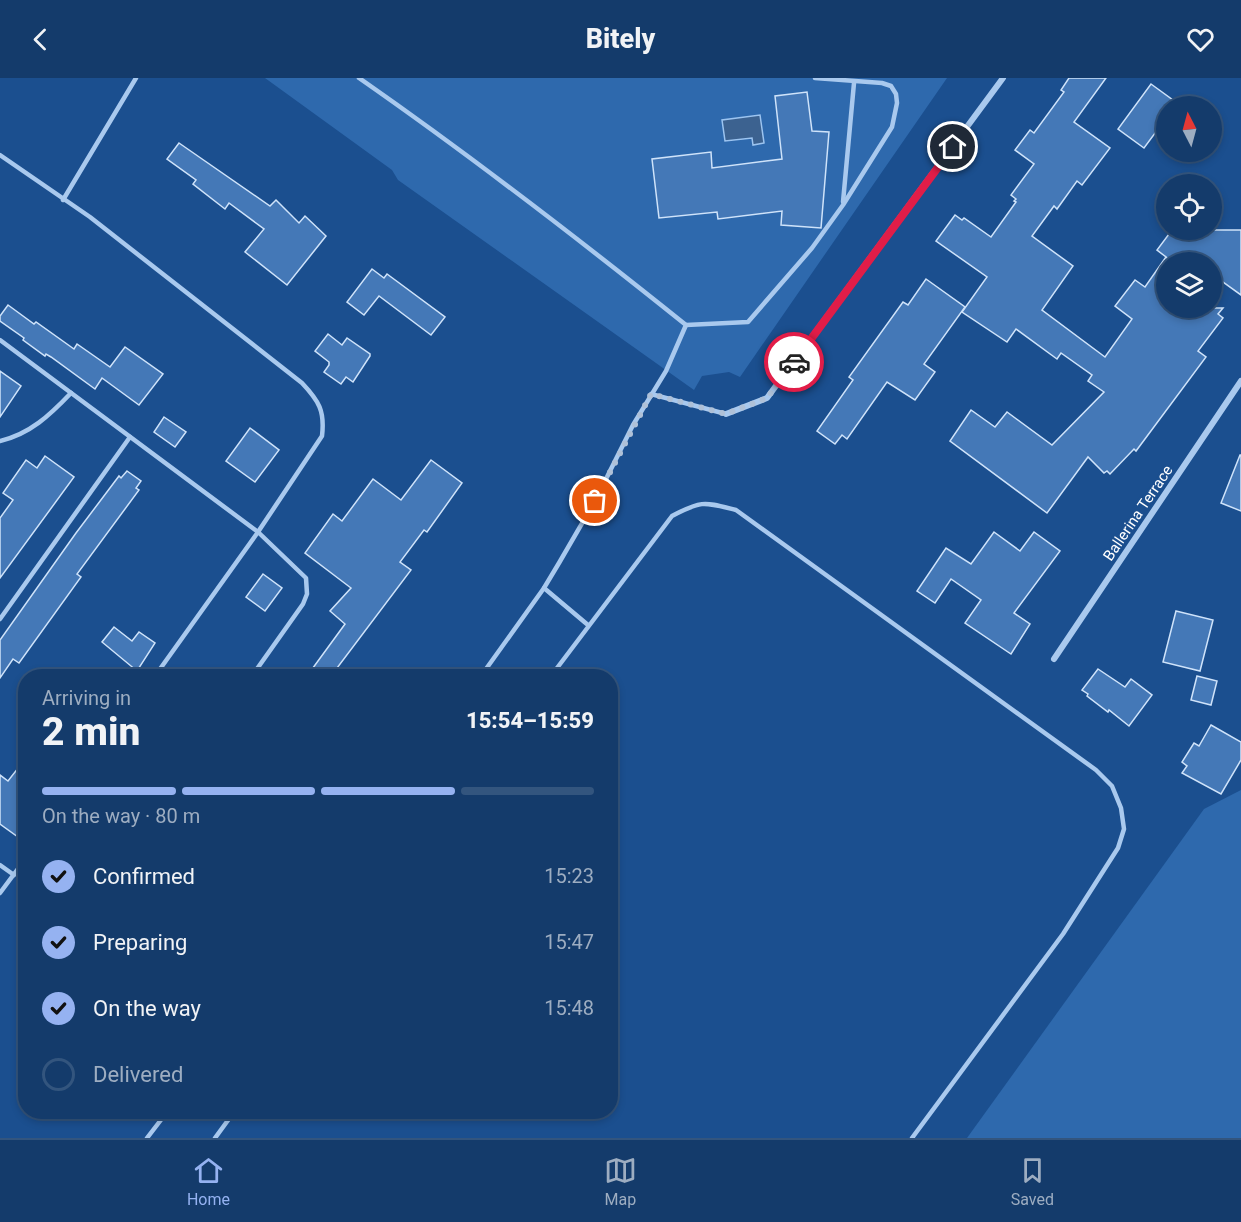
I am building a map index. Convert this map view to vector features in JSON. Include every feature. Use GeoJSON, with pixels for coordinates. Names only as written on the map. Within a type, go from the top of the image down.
{"type":"FeatureCollection","features":[{"type":"Feature","properties":{"kind":"street"},"geometry":{"type":"LineString","coordinates":[[726,414],[767,398],[1003,78]]}},
{"type":"Feature","properties":{"kind":"street","name":"Ballerina Terrace"},"geometry":{"type":"LineString","coordinates":[[1054,659],[1241,381]]}},
{"type":"Feature","properties":{"kind":"lane"},"geometry":{"type":"LineString","coordinates":[[63,200],[136,78]]}},
{"type":"Feature","properties":{"kind":"lane"},"geometry":{"type":"LineString","coordinates":[[359,78],[429,126],[686,325],[748,322],[812,248],[843,205],[892,127],[897,103],[896,94],[891,86],[882,83],[815,78]]}},
{"type":"Feature","properties":{"kind":"lane"},"geometry":{"type":"LineString","coordinates":[[843,205],[854,82]]}},
{"type":"Feature","properties":{"kind":"lane"},"geometry":{"type":"LineString","coordinates":[[0,155],[90,217],[292,376],[317,400],[324,421],[322,436],[258,532],[160,669]]}},
{"type":"Feature","properties":{"kind":"lane"},"geometry":{"type":"LineString","coordinates":[[486,669],[544,588],[595,501],[633,425],[666,371],[686,325]]}},
{"type":"Feature","properties":{"kind":"lane"},"geometry":{"type":"LineString","coordinates":[[0,340],[258,532],[306,578],[307,594],[303,604],[257,669]]}},
{"type":"Feature","properties":{"kind":"lane"},"geometry":{"type":"LineString","coordinates":[[0,441],[18,437],[43,421],[71,393]]}},
{"type":"Feature","properties":{"kind":"lane"},"geometry":{"type":"LineString","coordinates":[[651,394],[726,414]]}},
{"type":"Feature","properties":{"kind":"lane"},"geometry":{"type":"LineString","coordinates":[[0,619],[130,437]]}},
{"type":"Feature","properties":{"kind":"lane"},"geometry":{"type":"LineString","coordinates":[[556,669],[672,516],[696,504],[707,503],[736,510],[1096,770],[1112,786],[1121,807],[1124,829],[1118,848],[1063,934],[912,1138]]}},
{"type":"Feature","properties":{"kind":"lane"},"geometry":{"type":"LineString","coordinates":[[544,588],[588,625]]}},
{"type":"Feature","properties":{"kind":"lane"},"geometry":{"type":"LineString","coordinates":[[0,865],[14,875]]}},
{"type":"Feature","properties":{"kind":"lane"},"geometry":{"type":"LineString","coordinates":[[0,893],[18,869]]}},
{"type":"Feature","properties":{"kind":"lane"},"geometry":{"type":"LineString","coordinates":[[147,1138],[162,1119]]}},
{"type":"Feature","properties":{"kind":"lane"},"geometry":{"type":"LineString","coordinates":[[215,1138],[229,1119]]}},
{"type":"Feature","properties":{"kind":"shaded area"},"geometry":{"type":"Polygon","coordinates":[[[265,78],[947,78],[740,377],[729,372],[702,376],[694,390],[398,180],[392,170],[265,78]]]}},
{"type":"Feature","properties":{"kind":"shaded area"},"geometry":{"type":"Polygon","coordinates":[[[760,115],[764,143],[753,145],[752,138],[725,141],[722,120],[760,115]]]}},
{"type":"Feature","properties":{"kind":"shaded area"},"geometry":{"type":"Polygon","coordinates":[[[1241,790],[1241,1138],[967,1138],[1204,809],[1241,790]]]}},
{"type":"Feature","properties":{"kind":"building"},"geometry":{"type":"Polygon","coordinates":[[[1069,78],[1106,78],[1074,122],[1110,148],[1082,185],[1077,181],[1057,209],[1054,206],[1032,236],[1073,266],[1042,310],[1105,357],[1132,319],[1115,306],[1135,280],[1145,287],[1156,271],[1156,318],[1223,318],[1198,351],[1206,357],[1136,451],[1134,449],[1110,474],[1107,471],[1104,473],[1088,457],[1047,513],[950,441],[971,410],[995,427],[1007,412],[1052,445],[1104,392],[1088,381],[1092,375],[1061,353],[1057,359],[1016,329],[1007,342],[962,312],[987,277],[936,241],[955,215],[962,220],[964,218],[991,237],[1016,202],[1011,195],[1034,164],[1015,150],[1030,130],[1034,133],[1064,92],[1061,90],[1069,78]]]}},
{"type":"Feature","properties":{"kind":"building"},"geometry":{"type":"Polygon","coordinates":[[[1151,84],[1167,96],[1156,96],[1156,132],[1144,148],[1118,129],[1151,84]]]}},
{"type":"Feature","properties":{"kind":"building"},"geometry":{"type":"Polygon","coordinates":[[[807,92],[812,131],[829,132],[821,228],[781,225],[782,211],[718,219],[717,212],[659,218],[652,159],[711,152],[712,168],[782,159],[775,96],[807,92]]]}},
{"type":"Feature","properties":{"kind":"building"},"geometry":{"type":"Polygon","coordinates":[[[179,143],[270,206],[276,200],[299,223],[305,216],[326,236],[287,285],[245,252],[264,229],[229,203],[225,209],[193,184],[196,180],[167,159],[179,143]]]}},
{"type":"Feature","properties":{"kind":"building"},"geometry":{"type":"Polygon","coordinates":[[[1222,230],[1241,230],[1241,295],[1222,281],[1222,252],[1160,252],[1157,250],[1164,240],[1222,240],[1222,230]]]}},
{"type":"Feature","properties":{"kind":"building"},"geometry":{"type":"Polygon","coordinates":[[[372,269],[384,278],[387,274],[445,317],[431,335],[379,296],[364,315],[347,302],[372,269]]]}},
{"type":"Feature","properties":{"kind":"building"},"geometry":{"type":"Polygon","coordinates":[[[926,279],[965,307],[924,364],[935,372],[915,400],[887,382],[847,439],[842,435],[835,444],[817,431],[853,380],[849,377],[903,302],[908,305],[926,279]]]}},
{"type":"Feature","properties":{"kind":"building"},"geometry":{"type":"Polygon","coordinates":[[[8,305],[74,349],[77,344],[110,367],[125,347],[163,374],[139,405],[102,378],[95,389],[51,357],[46,354],[45,356],[0,321],[0,316],[8,305]]]}},
{"type":"Feature","properties":{"kind":"building"},"geometry":{"type":"Polygon","coordinates":[[[328,334],[342,345],[347,338],[370,354],[353,382],[346,377],[341,384],[324,372],[329,362],[315,351],[328,334]]]}},
{"type":"Feature","properties":{"kind":"building"},"geometry":{"type":"Polygon","coordinates":[[[0,371],[21,386],[0,417],[0,371]]]}},
{"type":"Feature","properties":{"kind":"building"},"geometry":{"type":"Polygon","coordinates":[[[164,417],[186,432],[175,447],[154,432],[164,417]]]}},
{"type":"Feature","properties":{"kind":"building"},"geometry":{"type":"Polygon","coordinates":[[[250,428],[279,450],[255,482],[226,461],[250,428]]]}},
{"type":"Feature","properties":{"kind":"building"},"geometry":{"type":"Polygon","coordinates":[[[1241,455],[1241,511],[1221,503],[1241,455]]]}},
{"type":"Feature","properties":{"kind":"building"},"geometry":{"type":"Polygon","coordinates":[[[45,456],[74,477],[0,578],[0,518],[13,500],[3,493],[26,460],[37,468],[45,456]]]}},
{"type":"Feature","properties":{"kind":"building"},"geometry":{"type":"Polygon","coordinates":[[[431,460],[462,483],[427,532],[424,530],[400,562],[411,570],[336,669],[312,669],[345,624],[330,611],[351,588],[305,553],[333,514],[342,521],[373,479],[401,500],[431,460]]]}},
{"type":"Feature","properties":{"kind":"building"},"geometry":{"type":"Polygon","coordinates":[[[127,471],[141,481],[136,488],[139,490],[77,574],[81,577],[19,663],[13,659],[0,678],[0,640],[76,533],[119,476],[121,478],[127,471]]]}},
{"type":"Feature","properties":{"kind":"building"},"geometry":{"type":"Polygon","coordinates":[[[994,532],[1020,551],[1034,532],[1060,551],[1014,613],[1030,624],[1011,654],[965,623],[981,600],[951,579],[935,603],[917,591],[946,548],[971,564],[994,532]]]}},
{"type":"Feature","properties":{"kind":"building"},"geometry":{"type":"Polygon","coordinates":[[[263,574],[282,588],[265,611],[246,597],[263,574]]]}},
{"type":"Feature","properties":{"kind":"building"},"geometry":{"type":"Polygon","coordinates":[[[1176,611],[1213,620],[1200,671],[1163,662],[1176,611]]]}},
{"type":"Feature","properties":{"kind":"building"},"geometry":{"type":"Polygon","coordinates":[[[114,627],[132,641],[139,632],[155,643],[138,669],[135,669],[102,642],[114,627]]]}},
{"type":"Feature","properties":{"kind":"building"},"geometry":{"type":"Polygon","coordinates":[[[1098,669],[1125,687],[1131,679],[1152,695],[1129,726],[1082,690],[1098,669]]]}},
{"type":"Feature","properties":{"kind":"building"},"geometry":{"type":"Polygon","coordinates":[[[1197,676],[1217,681],[1211,705],[1191,700],[1197,676]]]}},
{"type":"Feature","properties":{"kind":"building"},"geometry":{"type":"Polygon","coordinates":[[[1211,725],[1241,742],[1241,760],[1221,794],[1182,773],[1187,766],[1182,762],[1194,743],[1199,746],[1211,725]]]}},
{"type":"Feature","properties":{"kind":"building"},"geometry":{"type":"Polygon","coordinates":[[[18,768],[18,837],[0,824],[0,775],[8,781],[18,768]]]}},
{"type":"Feature","properties":{"kind":"way so far"},"geometry":{"type":"LineString","coordinates":[[595,501],[651,394],[726,414],[767,398],[794,362]]}},
{"type":"Feature","properties":{"kind":"route"},"geometry":{"type":"LineString","coordinates":[[794,362],[953,147]]}}]}
